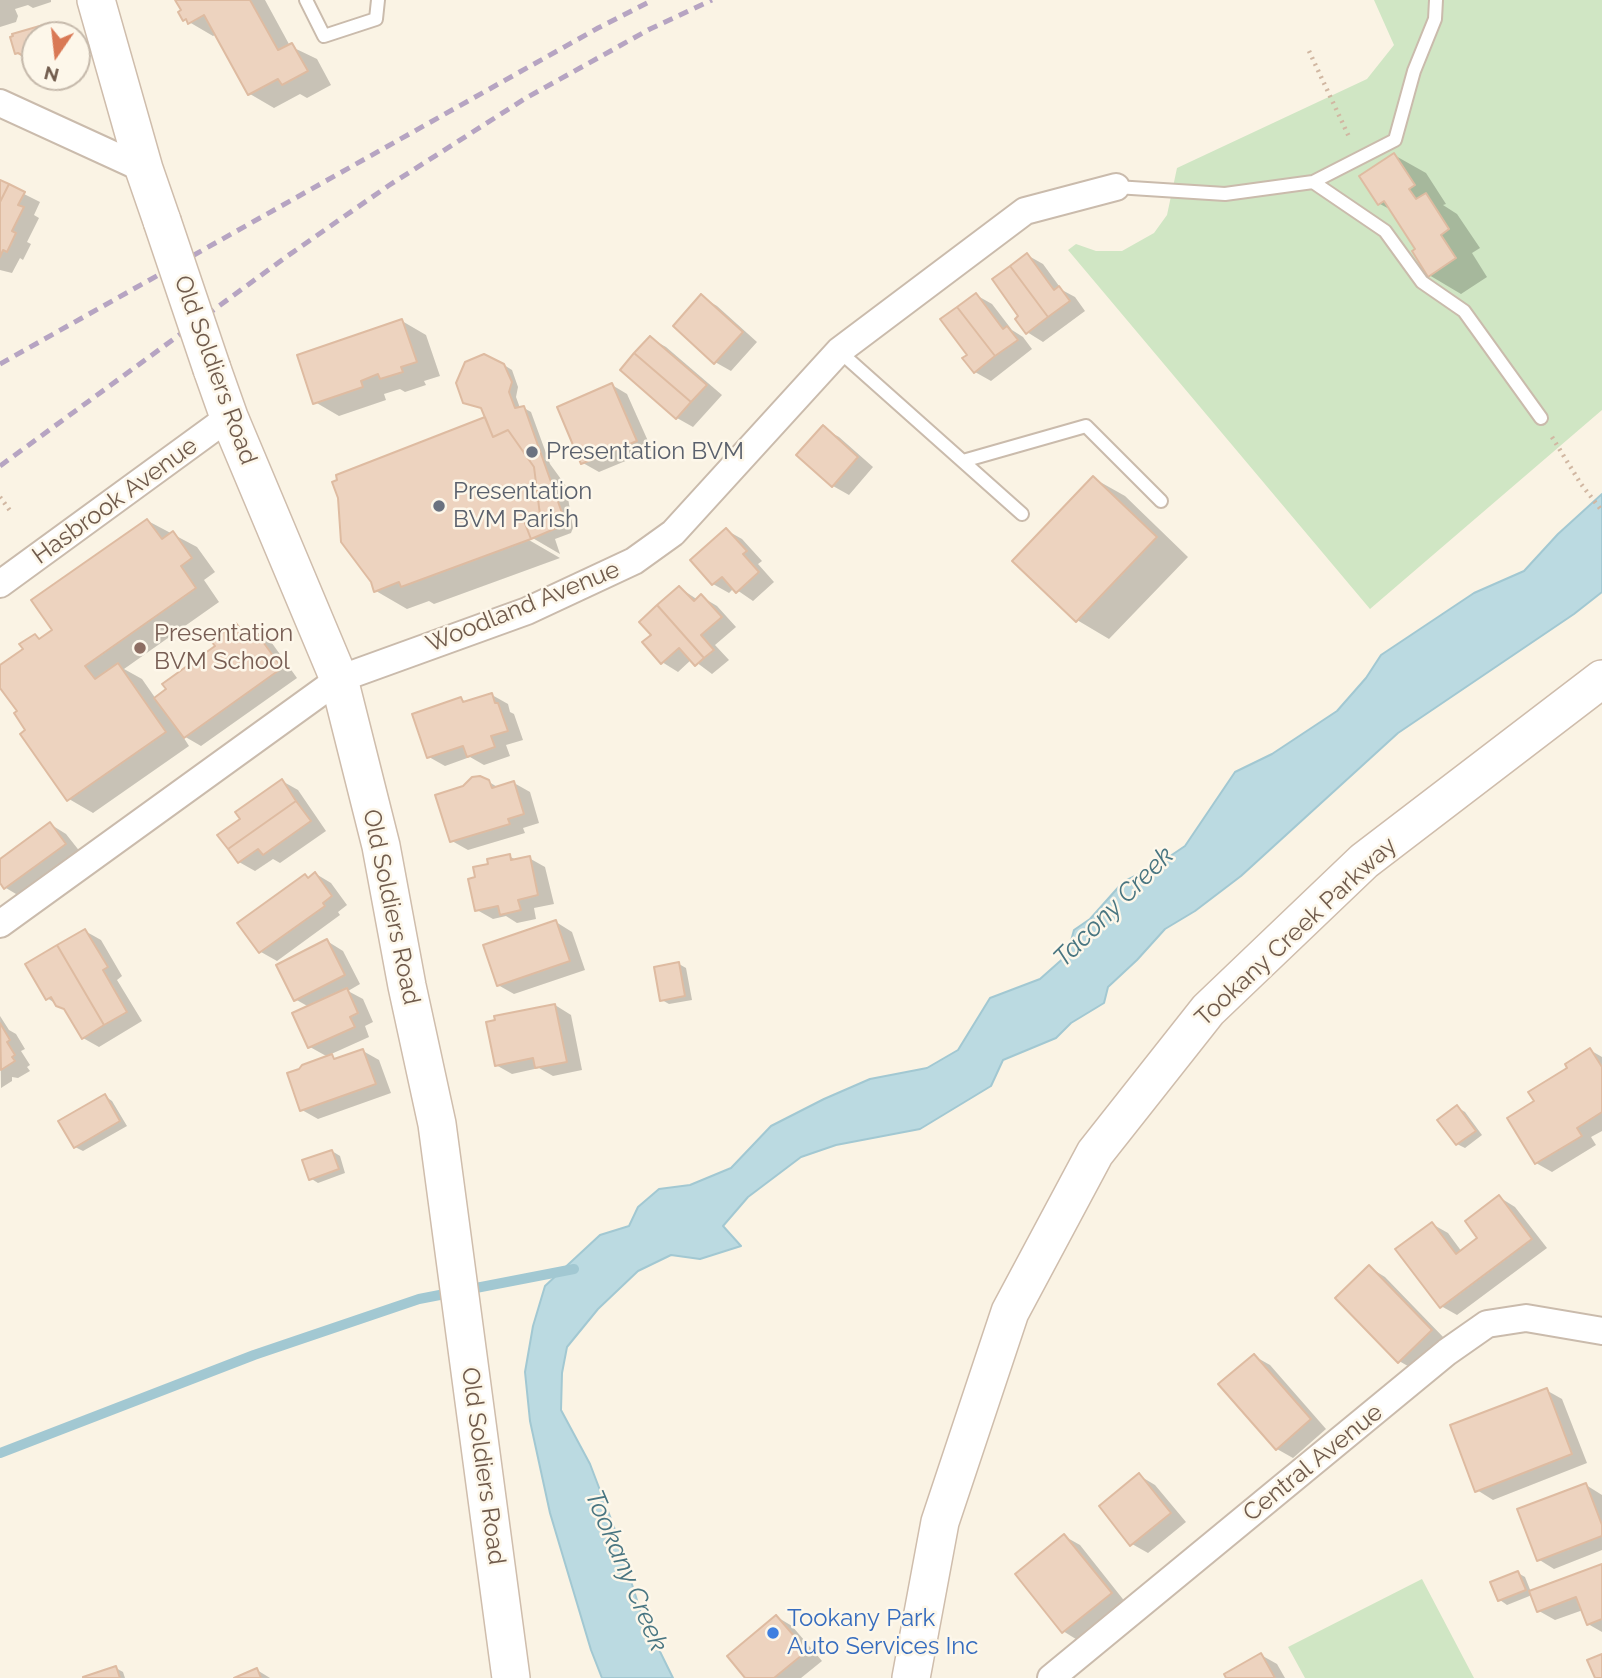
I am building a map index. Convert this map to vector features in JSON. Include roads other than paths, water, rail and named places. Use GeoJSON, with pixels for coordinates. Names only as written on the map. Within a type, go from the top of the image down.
{"type":"FeatureCollection","features":[{"type":"Feature","properties":{"kind":"street","name":"Old Soldiers Road"},"geometry":{"type":"LineString","coordinates":[[96,0],[144,169],[229,417],[339,679],[381,846],[407,986],[437,1124],[511,1678]]}},
{"type":"Feature","properties":{"kind":"street"},"geometry":{"type":"LineString","coordinates":[[0,103],[144,169]]}},
{"type":"Feature","properties":{"kind":"street","name":"Woodland Avenue"},"geometry":{"type":"LineString","coordinates":[[0,924],[339,679],[527,611],[634,561],[673,533],[839,351],[1025,211],[1116,187]]}},
{"type":"Feature","properties":{"kind":"street","name":"Hasbrook Avenue"},"geometry":{"type":"LineString","coordinates":[[0,584],[229,417]]}},
{"type":"Feature","properties":{"kind":"street","name":"Tookany Creek Parkway"},"geometry":{"type":"LineString","coordinates":[[911,1678],[940,1522],[1010,1312],[1095,1153],[1208,1010],[1364,861],[1602,679]]}},
{"type":"Feature","properties":{"kind":"street","name":"Central Avenue"},"geometry":{"type":"LineString","coordinates":[[1051,1678],[1447,1353],[1487,1324],[1526,1318],[1602,1331]]}},
{"type":"Feature","properties":{"kind":"lane"},"geometry":{"type":"LineString","coordinates":[[306,0],[324,36],[376,19],[378,0]]}},
{"type":"Feature","properties":{"kind":"lane"},"geometry":{"type":"LineString","coordinates":[[1116,187],[1225,194],[1313,182],[1395,140],[1414,71],[1435,19],[1436,0]]}},
{"type":"Feature","properties":{"kind":"lane"},"geometry":{"type":"LineString","coordinates":[[1313,182],[1385,231],[1422,282],[1464,311],[1541,418]]}},
{"type":"Feature","properties":{"kind":"lane"},"geometry":{"type":"LineString","coordinates":[[839,351],[1022,514]]}},
{"type":"Feature","properties":{"kind":"lane"},"geometry":{"type":"LineString","coordinates":[[963,461],[1086,426],[1161,501]]}},
{"type":"Feature","properties":{"kind":"water"},"geometry":{"type":"Polygon","coordinates":[[[1602,494],[1602,592],[1574,614],[1398,733],[1241,876],[1195,911],[1165,929],[1108,987],[1104,1003],[1071,1023],[1056,1038],[1003,1060],[991,1086],[920,1129],[836,1145],[801,1157],[748,1197],[723,1226],[741,1246],[700,1259],[671,1255],[638,1271],[598,1309],[567,1347],[562,1373],[561,1410],[590,1464],[614,1527],[641,1613],[673,1678],[602,1678],[550,1513],[530,1421],[525,1372],[533,1326],[545,1286],[600,1235],[629,1226],[638,1207],[659,1189],[690,1185],[731,1168],[771,1126],[824,1099],[870,1079],[927,1068],[958,1050],[990,998],[1040,979],[1067,955],[1074,930],[1090,919],[1123,882],[1157,865],[1185,846],[1235,772],[1272,754],[1337,711],[1366,678],[1381,655],[1474,593],[1524,571],[1558,534],[1602,494]]]}},
{"type":"Feature","properties":{"kind":"waterway"},"geometry":{"type":"LineString","coordinates":[[0,1453],[254,1355],[419,1299],[574,1269]]}},
{"type":"Feature","properties":{"kind":"railway"},"geometry":{"type":"LineString","coordinates":[[0,364],[598,28],[653,0]]}},
{"type":"Feature","properties":{"kind":"railway"},"geometry":{"type":"LineString","coordinates":[[0,466],[286,257],[388,186],[526,98],[650,29],[712,0]]}},
{"type":"Feature","properties":{"kind":"place","name":"Presentation BVM"},"geometry":{"type":"Point","coordinates":[532,452]}},
{"type":"Feature","properties":{"kind":"place","name":"Presentation BVM Parish"},"geometry":{"type":"Point","coordinates":[439,506]}},
{"type":"Feature","properties":{"kind":"place","name":"Presentation BVM School"},"geometry":{"type":"Point","coordinates":[140,648]}},
{"type":"Feature","properties":{"kind":"place","name":"Tookany Park Auto Services Inc"},"geometry":{"type":"Point","coordinates":[773,1633]}},
{"type":"Feature","properties":{"kind":"water label","name":"Tacony Creek"},"geometry":{"type":"Point","coordinates":[1114,907]}},
{"type":"Feature","properties":{"kind":"water label","name":"Tookany Creek"},"geometry":{"type":"Point","coordinates":[626,1571]}}]}
